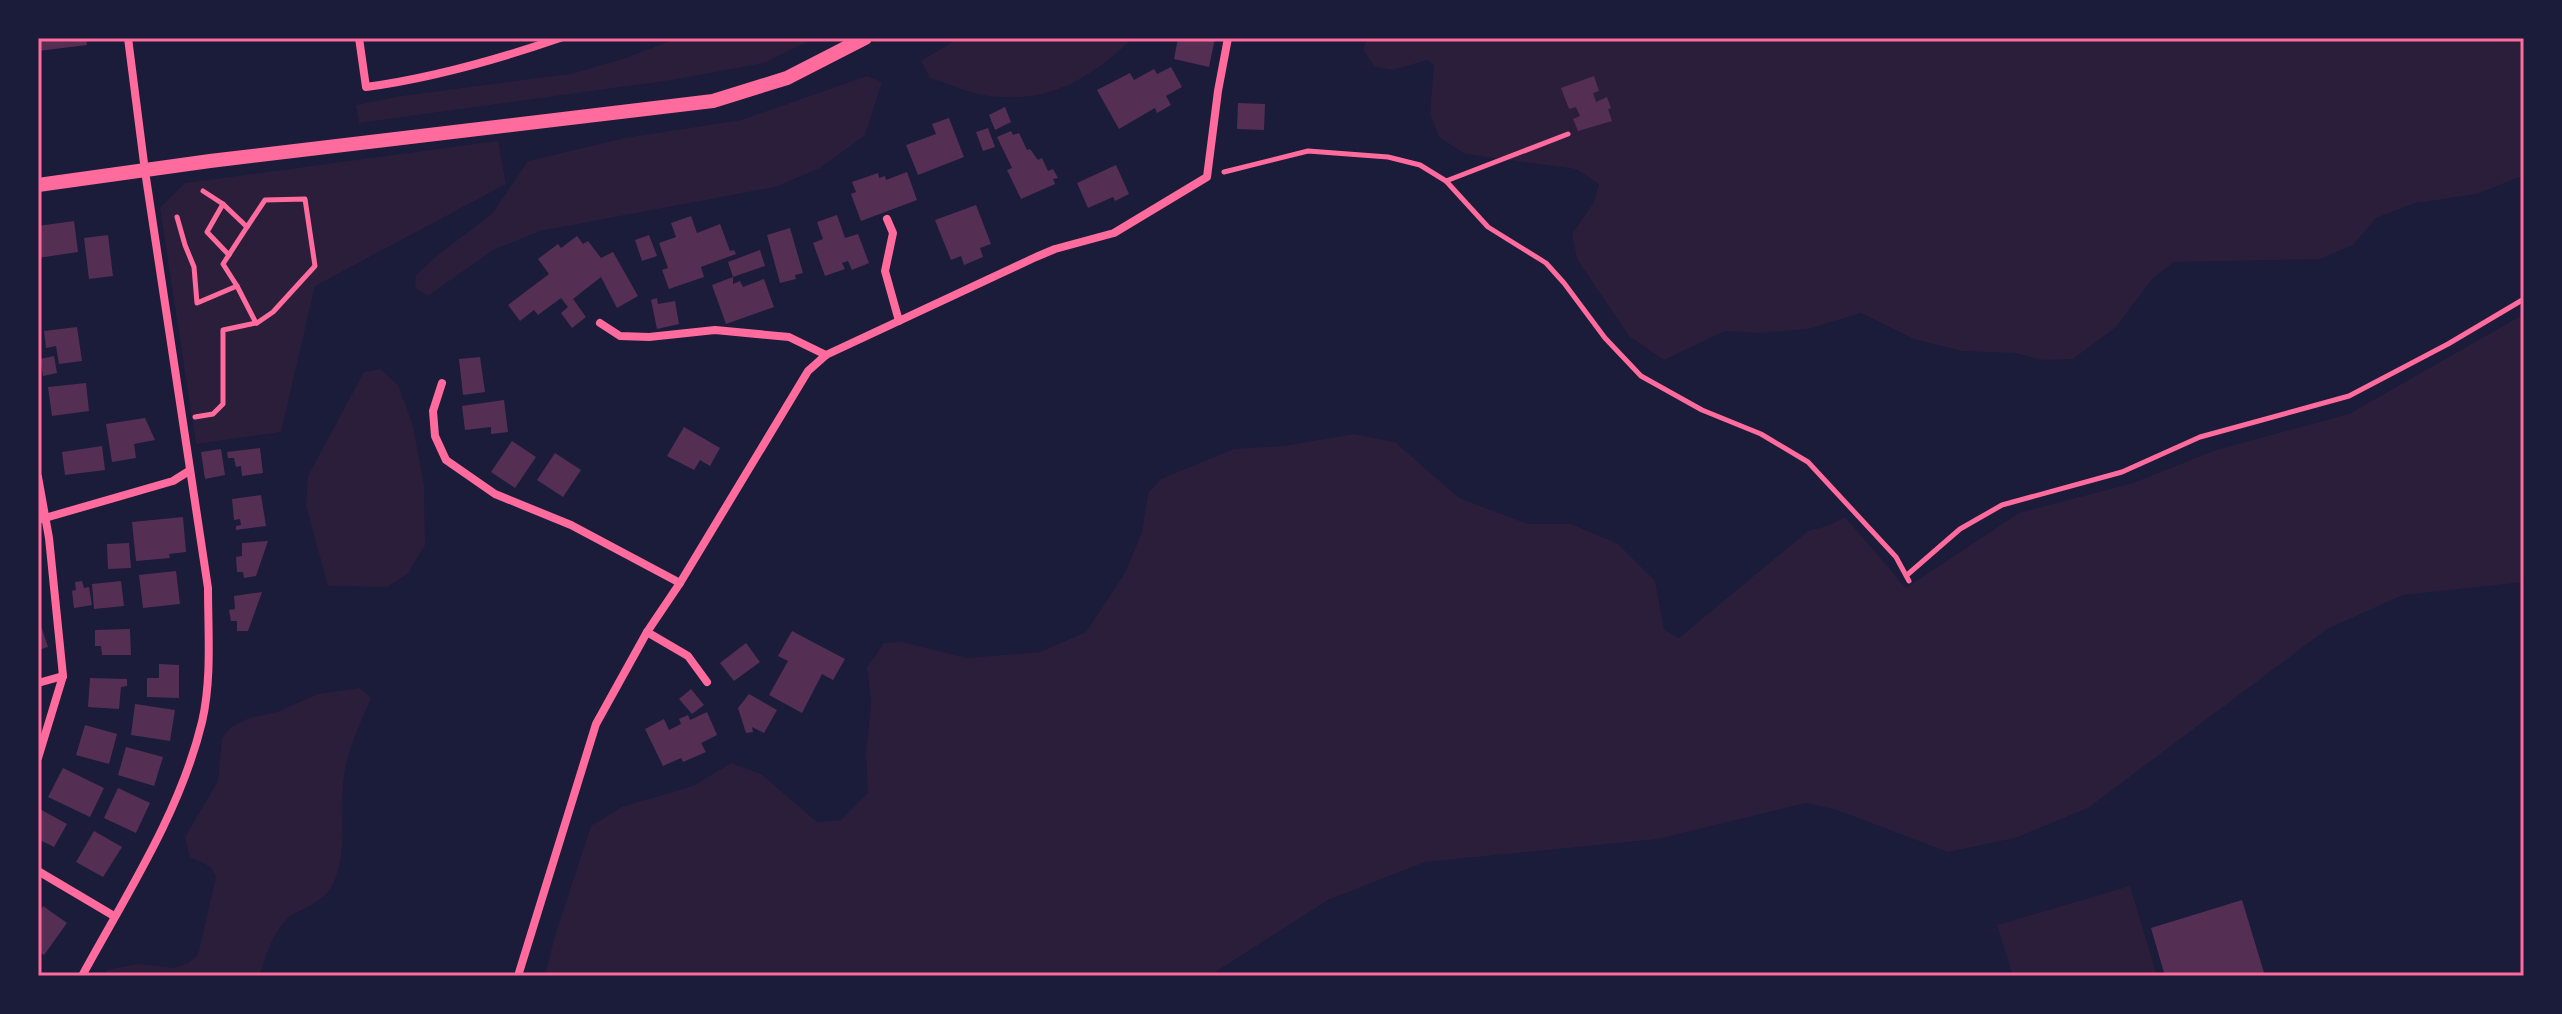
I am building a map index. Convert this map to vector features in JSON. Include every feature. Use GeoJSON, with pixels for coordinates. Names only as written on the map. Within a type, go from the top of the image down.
{"type":"FeatureCollection","features":[{"type":"Feature","properties":{"kind":"street"},"geometry":{"type":"LineString","coordinates":[[82,976],[173,806],[202,721],[209,656],[208,588],[128,38]]}},
{"type":"Feature","properties":{"kind":"street"},"geometry":{"type":"LineString","coordinates":[[359,38],[366,87],[416,80],[489,63],[560,38]]}},
{"type":"Feature","properties":{"kind":"street"},"geometry":{"type":"LineString","coordinates":[[38,185],[713,101],[787,78],[865,38]]}},
{"type":"Feature","properties":{"kind":"street"},"geometry":{"type":"LineString","coordinates":[[518,976],[596,724],[647,632],[808,371],[826,355],[1055,249],[1114,233],[1207,177],[1228,38]]}},
{"type":"Feature","properties":{"kind":"street"},"geometry":{"type":"LineString","coordinates":[[887,219],[893,233],[885,271],[899,321]]}},
{"type":"Feature","properties":{"kind":"street"},"geometry":{"type":"LineString","coordinates":[[600,323],[620,336],[649,337],[715,330],[789,337],[826,355]]}},
{"type":"Feature","properties":{"kind":"street"},"geometry":{"type":"LineString","coordinates":[[442,383],[433,411],[435,436],[446,460],[495,494],[571,525],[680,583]]}},
{"type":"Feature","properties":{"kind":"street"},"geometry":{"type":"LineString","coordinates":[[42,519],[173,481],[189,471]]}},
{"type":"Feature","properties":{"kind":"street"},"geometry":{"type":"LineString","coordinates":[[38,477],[63,676],[38,758]]}},
{"type":"Feature","properties":{"kind":"street"},"geometry":{"type":"LineString","coordinates":[[647,632],[688,656],[707,682]]}},
{"type":"Feature","properties":{"kind":"street"},"geometry":{"type":"LineString","coordinates":[[38,683],[63,676]]}},
{"type":"Feature","properties":{"kind":"street"},"geometry":{"type":"LineString","coordinates":[[38,871],[114,916]]}},
{"type":"Feature","properties":{"kind":"path"},"geometry":{"type":"LineString","coordinates":[[1446,181],[1568,134]]}},
{"type":"Feature","properties":{"kind":"path"},"geometry":{"type":"LineString","coordinates":[[1207,177],[1308,151],[1388,157],[1420,165],[1446,181],[1488,227],[1546,263],[1605,338],[1641,376],[1702,410],[1761,434],[1808,462],[1896,557],[1908,578],[1960,529],[2002,505],[2122,472],[2200,437],[2349,396],[2448,344],[2524,299]]}},
{"type":"Feature","properties":{"kind":"path"},"geometry":{"type":"LineString","coordinates":[[203,191],[223,204],[247,227]]}},
{"type":"Feature","properties":{"kind":"path"},"geometry":{"type":"LineString","coordinates":[[183,420],[213,414],[223,404],[223,330],[256,323],[273,312],[315,266],[305,199],[265,200],[223,264],[256,323]]}},
{"type":"Feature","properties":{"kind":"path"},"geometry":{"type":"LineString","coordinates":[[223,204],[207,232],[229,255]]}},
{"type":"Feature","properties":{"kind":"path"},"geometry":{"type":"LineString","coordinates":[[177,217],[194,267],[197,303],[237,286]]}},
{"type":"Feature","properties":{"kind":"shaded area"},"geometry":{"type":"Polygon","coordinates":[[[677,38],[815,38],[764,63],[672,80],[359,123],[356,105],[401,96],[570,74],[626,58],[677,38]]]}},
{"type":"Feature","properties":{"kind":"shaded area"},"geometry":{"type":"Polygon","coordinates":[[[959,38],[1133,38],[1101,65],[1068,85],[1051,92],[1012,97],[975,93],[930,78],[921,61],[959,38]]]}},
{"type":"Feature","properties":{"kind":"shaded area"},"geometry":{"type":"Polygon","coordinates":[[[1367,38],[2524,38],[2524,175],[2477,194],[2415,203],[2376,218],[2353,245],[2320,259],[2174,262],[2152,279],[2116,327],[2073,359],[2042,360],[2015,353],[1962,351],[1914,339],[1861,313],[1807,329],[1759,333],[1725,331],[1664,360],[1629,336],[1577,259],[1572,234],[1594,202],[1599,184],[1576,169],[1465,154],[1439,137],[1430,114],[1434,65],[1427,60],[1393,70],[1375,67],[1363,50],[1367,38]]]}},
{"type":"Feature","properties":{"kind":"shaded area"},"geometry":{"type":"Polygon","coordinates":[[[867,76],[882,82],[865,135],[820,168],[775,187],[540,231],[493,250],[428,296],[415,288],[416,275],[492,214],[528,161],[625,138],[741,120],[867,76]]]}},
{"type":"Feature","properties":{"kind":"shaded area"},"geometry":{"type":"Polygon","coordinates":[[[498,141],[506,184],[315,286],[281,432],[196,444],[160,208],[185,183],[498,141]]]}},
{"type":"Feature","properties":{"kind":"shaded area"},"geometry":{"type":"Polygon","coordinates":[[[2524,314],[2524,582],[2403,595],[2327,629],[2088,808],[2015,838],[1948,852],[1837,810],[1806,803],[1658,839],[1425,862],[1328,900],[1209,976],[545,976],[591,826],[622,807],[693,786],[731,763],[761,774],[817,822],[841,820],[868,793],[866,752],[871,703],[867,667],[884,643],[902,642],[967,658],[1040,652],[1086,632],[1125,573],[1142,532],[1148,493],[1161,479],[1234,449],[1284,446],[1354,434],[1395,442],[1459,498],[1528,524],[1571,524],[1618,544],[1655,581],[1664,630],[1679,638],[1808,531],[1845,517],[1906,588],[2019,513],[2133,483],[2216,450],[2349,414],[2524,314]]]}},
{"type":"Feature","properties":{"kind":"shaded area"},"geometry":{"type":"Polygon","coordinates":[[[380,369],[398,385],[413,426],[424,485],[425,545],[408,573],[387,587],[328,586],[306,506],[308,476],[364,372],[380,369]]]}},
{"type":"Feature","properties":{"kind":"shaded area"},"geometry":{"type":"Polygon","coordinates":[[[360,688],[371,698],[353,741],[344,774],[342,848],[337,873],[323,897],[290,917],[280,927],[259,976],[102,976],[107,970],[138,964],[174,968],[187,964],[198,955],[216,877],[211,867],[190,857],[185,837],[218,781],[222,738],[231,727],[318,694],[360,688]]]}},
{"type":"Feature","properties":{"kind":"shaded area"},"geometry":{"type":"Polygon","coordinates":[[[2130,886],[2157,976],[2013,976],[1997,925],[2130,886]]]}},
{"type":"Feature","properties":{"kind":"building"},"geometry":{"type":"Polygon","coordinates":[[[38,38],[86,38],[87,45],[38,51],[38,38]]]}},
{"type":"Feature","properties":{"kind":"building"},"geometry":{"type":"Polygon","coordinates":[[[1178,38],[1215,38],[1209,67],[1174,59],[1178,38]]]}},
{"type":"Feature","properties":{"kind":"building"},"geometry":{"type":"Polygon","coordinates":[[[1171,67],[1182,87],[1166,96],[1171,105],[1157,113],[1155,108],[1119,129],[1097,90],[1130,73],[1134,80],[1154,69],[1157,74],[1171,67]]]}},
{"type":"Feature","properties":{"kind":"building"},"geometry":{"type":"Polygon","coordinates":[[[1594,76],[1599,91],[1593,93],[1596,102],[1607,97],[1612,121],[1578,131],[1573,119],[1580,116],[1576,107],[1569,109],[1561,88],[1594,76]]]}},
{"type":"Feature","properties":{"kind":"building"},"geometry":{"type":"Polygon","coordinates":[[[1238,103],[1265,104],[1264,130],[1237,129],[1238,103]]]}},
{"type":"Feature","properties":{"kind":"building"},"geometry":{"type":"Polygon","coordinates":[[[1005,107],[1011,122],[995,130],[989,115],[1005,107]]]}},
{"type":"Feature","properties":{"kind":"building"},"geometry":{"type":"Polygon","coordinates":[[[949,118],[964,157],[918,175],[906,145],[936,134],[932,124],[949,118]]]}},
{"type":"Feature","properties":{"kind":"building"},"geometry":{"type":"Polygon","coordinates":[[[988,128],[995,147],[983,151],[976,132],[988,128]]]}},
{"type":"Feature","properties":{"kind":"building"},"geometry":{"type":"Polygon","coordinates":[[[1011,131],[1013,135],[1019,133],[1027,150],[1030,149],[1038,160],[1042,158],[1048,171],[1053,169],[1058,178],[1053,179],[1055,184],[1021,199],[1007,170],[1012,168],[997,137],[1011,131]]]}},
{"type":"Feature","properties":{"kind":"building"},"geometry":{"type":"Polygon","coordinates":[[[1116,165],[1129,194],[1088,208],[1077,183],[1116,165]]]}},
{"type":"Feature","properties":{"kind":"building"},"geometry":{"type":"Polygon","coordinates":[[[907,172],[917,200],[861,221],[851,194],[856,192],[852,182],[878,173],[879,178],[885,176],[886,180],[907,172]]]}},
{"type":"Feature","properties":{"kind":"building"},"geometry":{"type":"Polygon","coordinates":[[[976,205],[991,244],[980,248],[983,257],[964,265],[961,256],[951,260],[935,220],[976,205]]]}},
{"type":"Feature","properties":{"kind":"building"},"geometry":{"type":"Polygon","coordinates":[[[837,215],[845,238],[858,234],[869,263],[852,270],[848,261],[842,263],[845,269],[825,276],[813,243],[823,239],[817,222],[837,215]]]}},
{"type":"Feature","properties":{"kind":"building"},"geometry":{"type":"Polygon","coordinates":[[[691,216],[697,233],[720,224],[730,251],[734,250],[736,254],[701,267],[704,277],[669,289],[662,270],[668,268],[659,243],[676,237],[671,223],[691,216]]]}},
{"type":"Feature","properties":{"kind":"building"},"geometry":{"type":"Polygon","coordinates":[[[74,221],[78,252],[38,258],[38,226],[74,221]]]}},
{"type":"Feature","properties":{"kind":"building"},"geometry":{"type":"Polygon","coordinates":[[[790,228],[803,273],[795,275],[796,279],[780,283],[767,235],[790,228]]]}},
{"type":"Feature","properties":{"kind":"building"},"geometry":{"type":"Polygon","coordinates":[[[108,235],[113,276],[89,279],[84,238],[108,235]]]}},
{"type":"Feature","properties":{"kind":"building"},"geometry":{"type":"Polygon","coordinates":[[[649,235],[657,256],[642,261],[635,240],[649,235]]]}},
{"type":"Feature","properties":{"kind":"building"},"geometry":{"type":"Polygon","coordinates":[[[577,236],[583,244],[588,241],[601,258],[613,252],[638,296],[617,308],[601,277],[573,299],[586,317],[572,328],[561,313],[568,307],[561,298],[538,315],[534,310],[520,321],[508,305],[549,274],[538,259],[558,244],[561,248],[577,236]]]}},
{"type":"Feature","properties":{"kind":"building"},"geometry":{"type":"Polygon","coordinates":[[[760,250],[765,266],[733,277],[728,262],[760,250]]]}},
{"type":"Feature","properties":{"kind":"building"},"geometry":{"type":"Polygon","coordinates":[[[733,277],[733,284],[740,281],[743,287],[764,279],[774,307],[726,324],[712,285],[733,277]]]}},
{"type":"Feature","properties":{"kind":"building"},"geometry":{"type":"Polygon","coordinates":[[[657,298],[658,304],[675,301],[679,324],[657,329],[651,300],[657,298]]]}},
{"type":"Feature","properties":{"kind":"building"},"geometry":{"type":"Polygon","coordinates":[[[77,327],[82,361],[59,364],[56,346],[46,348],[44,331],[77,327]]]}},
{"type":"Feature","properties":{"kind":"building"},"geometry":{"type":"Polygon","coordinates":[[[54,356],[57,373],[43,376],[40,359],[54,356]]]}},
{"type":"Feature","properties":{"kind":"building"},"geometry":{"type":"Polygon","coordinates":[[[480,357],[485,392],[463,395],[459,359],[480,357]]]}},
{"type":"Feature","properties":{"kind":"building"},"geometry":{"type":"Polygon","coordinates":[[[86,383],[89,411],[52,416],[48,387],[86,383]]]}},
{"type":"Feature","properties":{"kind":"building"},"geometry":{"type":"Polygon","coordinates":[[[504,400],[508,432],[491,434],[491,427],[465,430],[462,406],[504,400]]]}},
{"type":"Feature","properties":{"kind":"building"},"geometry":{"type":"Polygon","coordinates":[[[145,418],[155,440],[134,444],[136,458],[112,462],[106,424],[145,418]]]}},
{"type":"Feature","properties":{"kind":"building"},"geometry":{"type":"Polygon","coordinates":[[[684,427],[720,448],[710,466],[700,460],[694,470],[667,456],[684,427]]]}},
{"type":"Feature","properties":{"kind":"building"},"geometry":{"type":"Polygon","coordinates":[[[512,441],[536,457],[515,488],[491,472],[512,441]]]}},
{"type":"Feature","properties":{"kind":"building"},"geometry":{"type":"Polygon","coordinates":[[[102,446],[105,470],[65,475],[62,452],[102,446]]]}},
{"type":"Feature","properties":{"kind":"building"},"geometry":{"type":"Polygon","coordinates":[[[260,448],[263,473],[242,476],[241,466],[236,467],[234,458],[228,458],[227,452],[260,448]]]}},
{"type":"Feature","properties":{"kind":"building"},"geometry":{"type":"Polygon","coordinates":[[[221,449],[225,475],[205,479],[201,452],[221,449]]]}},
{"type":"Feature","properties":{"kind":"building"},"geometry":{"type":"Polygon","coordinates":[[[555,453],[581,470],[563,497],[537,480],[555,453]]]}},
{"type":"Feature","properties":{"kind":"building"},"geometry":{"type":"Polygon","coordinates":[[[261,495],[266,526],[236,530],[236,526],[241,525],[240,519],[234,520],[232,499],[261,495]]]}},
{"type":"Feature","properties":{"kind":"building"},"geometry":{"type":"Polygon","coordinates":[[[183,517],[186,552],[169,554],[170,558],[136,561],[132,522],[183,517]]]}},
{"type":"Feature","properties":{"kind":"building"},"geometry":{"type":"Polygon","coordinates":[[[268,541],[256,576],[244,578],[243,572],[237,572],[236,557],[242,556],[242,543],[268,541]]]}},
{"type":"Feature","properties":{"kind":"building"},"geometry":{"type":"Polygon","coordinates":[[[129,543],[131,568],[108,569],[107,544],[129,543]]]}},
{"type":"Feature","properties":{"kind":"building"},"geometry":{"type":"Polygon","coordinates":[[[176,571],[180,604],[143,608],[139,575],[176,571]]]}},
{"type":"Feature","properties":{"kind":"building"},"geometry":{"type":"Polygon","coordinates":[[[82,581],[84,588],[89,587],[92,605],[74,608],[72,591],[76,590],[75,582],[82,581]]]}},
{"type":"Feature","properties":{"kind":"building"},"geometry":{"type":"Polygon","coordinates":[[[121,581],[124,606],[94,609],[92,584],[121,581]]]}},
{"type":"Feature","properties":{"kind":"building"},"geometry":{"type":"Polygon","coordinates":[[[262,592],[248,631],[237,631],[237,621],[231,621],[229,610],[235,609],[234,596],[262,592]]]}},
{"type":"Feature","properties":{"kind":"building"},"geometry":{"type":"Polygon","coordinates":[[[38,617],[48,647],[38,650],[38,617]]]}},
{"type":"Feature","properties":{"kind":"building"},"geometry":{"type":"Polygon","coordinates":[[[130,629],[131,655],[102,655],[101,646],[95,646],[95,630],[130,629]]]}},
{"type":"Feature","properties":{"kind":"building"},"geometry":{"type":"Polygon","coordinates":[[[792,631],[845,659],[833,680],[822,674],[802,713],[769,695],[788,661],[778,656],[792,631]]]}},
{"type":"Feature","properties":{"kind":"building"},"geometry":{"type":"Polygon","coordinates":[[[746,643],[760,662],[734,681],[720,663],[746,643]]]}},
{"type":"Feature","properties":{"kind":"building"},"geometry":{"type":"Polygon","coordinates":[[[159,664],[179,665],[179,698],[147,697],[147,678],[159,678],[159,664]]]}},
{"type":"Feature","properties":{"kind":"building"},"geometry":{"type":"Polygon","coordinates":[[[90,678],[127,679],[127,686],[121,687],[119,709],[88,707],[90,678]]]}},
{"type":"Feature","properties":{"kind":"building"},"geometry":{"type":"Polygon","coordinates":[[[691,689],[704,705],[692,714],[679,699],[691,689]]]}},
{"type":"Feature","properties":{"kind":"building"},"geometry":{"type":"Polygon","coordinates":[[[749,694],[777,710],[764,733],[752,727],[753,732],[746,733],[738,708],[749,694]]]}},
{"type":"Feature","properties":{"kind":"building"},"geometry":{"type":"Polygon","coordinates":[[[135,704],[175,710],[170,741],[131,735],[135,704]]]}},
{"type":"Feature","properties":{"kind":"building"},"geometry":{"type":"Polygon","coordinates":[[[707,712],[717,735],[701,743],[706,752],[663,766],[645,729],[664,719],[669,730],[681,724],[679,719],[688,715],[690,720],[707,712]]]}},
{"type":"Feature","properties":{"kind":"building"},"geometry":{"type":"Polygon","coordinates":[[[85,725],[117,734],[109,764],[76,755],[85,725]]]}},
{"type":"Feature","properties":{"kind":"building"},"geometry":{"type":"Polygon","coordinates":[[[126,747],[163,757],[154,786],[118,775],[126,747]]]}},
{"type":"Feature","properties":{"kind":"building"},"geometry":{"type":"Polygon","coordinates":[[[63,768],[104,788],[90,817],[48,797],[63,768]]]}},
{"type":"Feature","properties":{"kind":"building"},"geometry":{"type":"Polygon","coordinates":[[[118,788],[150,803],[136,833],[104,818],[118,788]]]}},
{"type":"Feature","properties":{"kind":"building"},"geometry":{"type":"Polygon","coordinates":[[[38,808],[67,824],[54,847],[42,841],[38,846],[38,808]]]}},
{"type":"Feature","properties":{"kind":"building"},"geometry":{"type":"Polygon","coordinates":[[[94,831],[122,847],[103,877],[76,862],[94,831]]]}},
{"type":"Feature","properties":{"kind":"building"},"geometry":{"type":"Polygon","coordinates":[[[2242,900],[2265,976],[2165,976],[2151,928],[2242,900]]]}},
{"type":"Feature","properties":{"kind":"building"},"geometry":{"type":"Polygon","coordinates":[[[43,906],[67,923],[44,955],[38,951],[38,914],[43,906]]]}}]}
